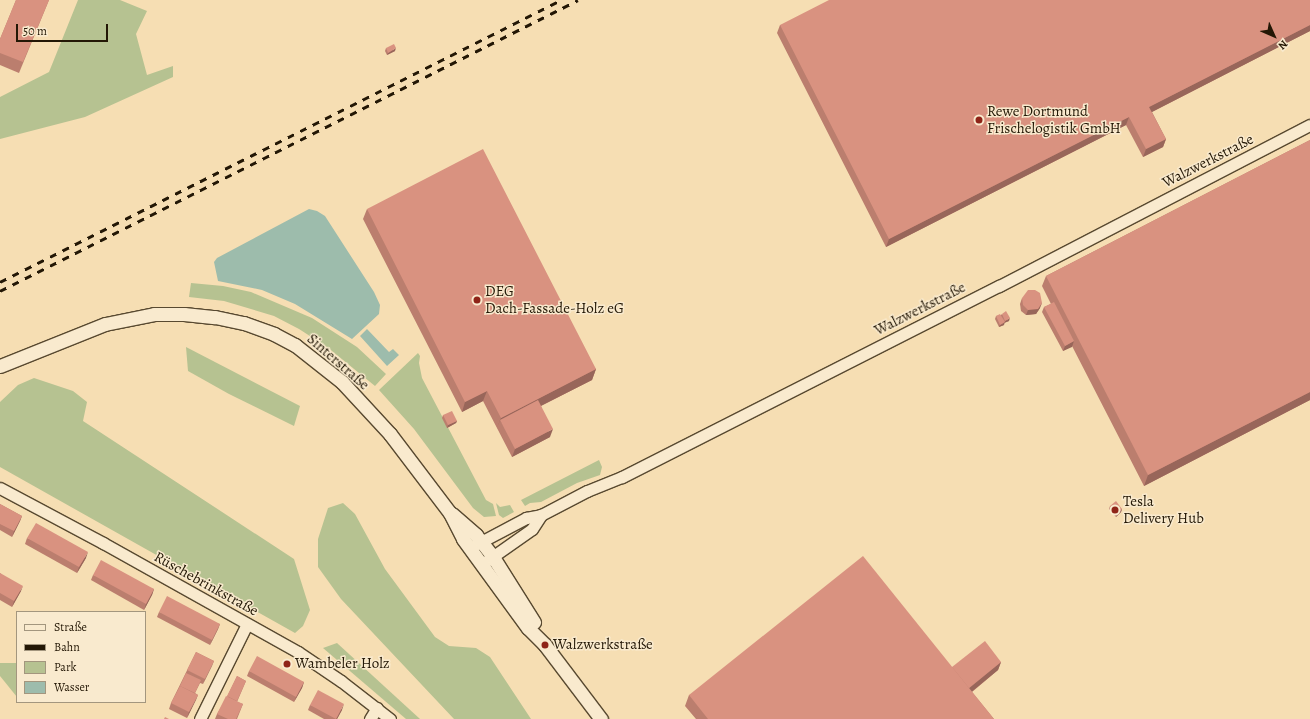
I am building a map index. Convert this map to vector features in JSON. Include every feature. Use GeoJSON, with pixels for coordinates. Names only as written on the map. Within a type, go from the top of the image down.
{"type":"FeatureCollection","features":[{"type":"Feature","properties":{"kind":"street","name":"Walzwerkstraße"},"geometry":{"type":"LineString","coordinates":[[476,545],[526,518],[541,515],[587,491],[622,477],[999,286],[1310,125]]}},
{"type":"Feature","properties":{"kind":"street","name":"Sinterstraße"},"geometry":{"type":"LineString","coordinates":[[0,366],[104,324],[154,314],[184,314],[215,317],[244,323],[274,334],[295,345],[342,382],[390,434],[450,512],[461,535],[493,557],[535,624],[545,645]]}},
{"type":"Feature","properties":{"kind":"street","name":"Rüschebrinkstraße"},"geometry":{"type":"LineString","coordinates":[[0,488],[102,543],[320,666],[390,719]]}},
{"type":"Feature","properties":{"kind":"street","name":"Walzwerkstraße"},"geometry":{"type":"LineString","coordinates":[[482,564],[532,529],[541,515]]}},
{"type":"Feature","properties":{"kind":"street","name":"Sinterstraße"},"geometry":{"type":"LineString","coordinates":[[476,545],[482,564],[528,628],[545,645],[601,719]]}},
{"type":"Feature","properties":{"kind":"street"},"geometry":{"type":"LineString","coordinates":[[200,719],[247,624]]}},
{"type":"Feature","properties":{"kind":"street"},"geometry":{"type":"LineString","coordinates":[[370,719],[377,708]]}},
{"type":"Feature","properties":{"kind":"green space"},"geometry":{"type":"Polygon","coordinates":[[[78,0],[120,0],[147,11],[136,34],[147,75],[173,66],[173,77],[85,117],[0,139],[0,97],[49,72],[78,0]]]}},
{"type":"Feature","properties":{"kind":"green space"},"geometry":{"type":"Polygon","coordinates":[[[191,283],[223,286],[251,292],[312,318],[357,347],[386,374],[375,386],[327,347],[299,329],[274,316],[224,301],[189,297],[191,283]]]}},
{"type":"Feature","properties":{"kind":"green space"},"geometry":{"type":"Polygon","coordinates":[[[186,347],[300,406],[294,426],[229,394],[188,371],[186,347]]]}},
{"type":"Feature","properties":{"kind":"green space"},"geometry":{"type":"Polygon","coordinates":[[[418,353],[420,356],[419,363],[422,378],[486,500],[493,504],[496,516],[484,517],[473,508],[414,429],[379,390],[418,353]]]}},
{"type":"Feature","properties":{"kind":"green space"},"geometry":{"type":"Polygon","coordinates":[[[34,378],[73,391],[87,402],[83,421],[294,559],[310,610],[303,626],[295,633],[0,467],[0,402],[18,385],[34,378]]]}},
{"type":"Feature","properties":{"kind":"green space"},"geometry":{"type":"Polygon","coordinates":[[[599,460],[602,467],[600,475],[577,483],[541,502],[530,503],[525,506],[521,500],[599,460]]]}},
{"type":"Feature","properties":{"kind":"green space"},"geometry":{"type":"Polygon","coordinates":[[[343,503],[355,514],[385,569],[435,637],[449,646],[476,648],[490,657],[531,719],[454,719],[341,599],[318,567],[318,539],[328,508],[343,503]]]}},
{"type":"Feature","properties":{"kind":"green space"},"geometry":{"type":"Polygon","coordinates":[[[496,503],[500,507],[510,505],[514,512],[503,518],[499,515],[496,503]]]}},
{"type":"Feature","properties":{"kind":"green space"},"geometry":{"type":"Polygon","coordinates":[[[337,643],[420,719],[406,719],[323,648],[337,643]]]}},
{"type":"Feature","properties":{"kind":"green space"},"geometry":{"type":"Polygon","coordinates":[[[0,663],[16,663],[16,696],[0,676],[0,663]]]}},
{"type":"Feature","properties":{"kind":"water"},"geometry":{"type":"Polygon","coordinates":[[[309,209],[317,211],[325,216],[374,292],[380,305],[379,314],[352,339],[295,304],[262,290],[218,281],[214,262],[217,258],[309,209]]]}},
{"type":"Feature","properties":{"kind":"water"},"geometry":{"type":"Polygon","coordinates":[[[367,329],[389,352],[393,349],[399,355],[387,366],[360,336],[367,329]]]}},
{"type":"Feature","properties":{"kind":"building"},"geometry":{"type":"Polygon","coordinates":[[[16,0],[49,0],[23,62],[0,53],[0,39],[16,0]]]}},
{"type":"Feature","properties":{"kind":"building","name":"Rewe Dortmund Frischelogistik GmbH"},"geometry":{"type":"Polygon","coordinates":[[[829,0],[1310,0],[1310,25],[1149,107],[1166,139],[1146,149],[1129,117],[889,239],[780,25],[829,0]]]}},
{"type":"Feature","properties":{"kind":"building"},"geometry":{"type":"Polygon","coordinates":[[[394,44],[396,48],[388,53],[386,48],[394,44]]]}},
{"type":"Feature","properties":{"kind":"building"},"geometry":{"type":"Polygon","coordinates":[[[1310,140],[1310,392],[1148,475],[1046,276],[1310,140]]]}},
{"type":"Feature","properties":{"kind":"building","name":"DEG Dach-Fassade-Holz eG"},"geometry":{"type":"Polygon","coordinates":[[[483,149],[596,369],[501,418],[487,391],[465,402],[367,209],[483,149]]]}},
{"type":"Feature","properties":{"kind":"building"},"geometry":{"type":"Polygon","coordinates":[[[1028,290],[1035,290],[1040,293],[1042,303],[1038,309],[1028,310],[1023,305],[1022,298],[1028,290]]]}},
{"type":"Feature","properties":{"kind":"building"},"geometry":{"type":"Polygon","coordinates":[[[1054,302],[1074,341],[1065,346],[1044,307],[1054,302]]]}},
{"type":"Feature","properties":{"kind":"building"},"geometry":{"type":"Polygon","coordinates":[[[1006,311],[1010,318],[1005,321],[1002,314],[1006,311]]]}},
{"type":"Feature","properties":{"kind":"building"},"geometry":{"type":"Polygon","coordinates":[[[1000,314],[1005,322],[1000,325],[996,316],[1000,314]]]}},
{"type":"Feature","properties":{"kind":"building"},"geometry":{"type":"Polygon","coordinates":[[[538,400],[553,429],[515,449],[500,420],[538,400]]]}},
{"type":"Feature","properties":{"kind":"building"},"geometry":{"type":"Polygon","coordinates":[[[452,411],[457,421],[448,425],[443,415],[452,411]]]}},
{"type":"Feature","properties":{"kind":"building"},"geometry":{"type":"Polygon","coordinates":[[[1116,501],[1122,509],[1117,514],[1110,506],[1116,501]]]}},
{"type":"Feature","properties":{"kind":"building"},"geometry":{"type":"Polygon","coordinates":[[[0,504],[22,516],[14,531],[0,524],[0,504]]]}},
{"type":"Feature","properties":{"kind":"building"},"geometry":{"type":"Polygon","coordinates":[[[36,523],[88,552],[79,567],[27,538],[36,523]]]}},
{"type":"Feature","properties":{"kind":"building"},"geometry":{"type":"Polygon","coordinates":[[[863,556],[994,719],[708,719],[689,695],[863,556]]]}},
{"type":"Feature","properties":{"kind":"building"},"geometry":{"type":"Polygon","coordinates":[[[101,560],[154,589],[146,604],[93,575],[101,560]]]}},
{"type":"Feature","properties":{"kind":"building"},"geometry":{"type":"Polygon","coordinates":[[[0,573],[23,586],[14,601],[0,593],[0,573]]]}},
{"type":"Feature","properties":{"kind":"building"},"geometry":{"type":"Polygon","coordinates":[[[167,596],[220,624],[212,640],[159,612],[167,596]]]}},
{"type":"Feature","properties":{"kind":"building"},"geometry":{"type":"Polygon","coordinates":[[[985,641],[1001,662],[969,688],[952,667],[985,641]]]}},
{"type":"Feature","properties":{"kind":"building"},"geometry":{"type":"Polygon","coordinates":[[[196,652],[214,661],[205,679],[187,670],[196,652]]]}},
{"type":"Feature","properties":{"kind":"building"},"geometry":{"type":"Polygon","coordinates":[[[257,656],[304,682],[296,697],[249,671],[257,656]]]}},
{"type":"Feature","properties":{"kind":"building"},"geometry":{"type":"Polygon","coordinates":[[[186,673],[201,680],[195,693],[180,686],[186,673]]]}},
{"type":"Feature","properties":{"kind":"building"},"geometry":{"type":"Polygon","coordinates":[[[237,676],[246,681],[237,701],[227,696],[237,676]]]}},
{"type":"Feature","properties":{"kind":"building"},"geometry":{"type":"Polygon","coordinates":[[[180,686],[198,695],[189,712],[171,703],[180,686]]]}},
{"type":"Feature","properties":{"kind":"building"},"geometry":{"type":"Polygon","coordinates":[[[318,690],[344,704],[336,719],[310,705],[318,690]]]}},
{"type":"Feature","properties":{"kind":"building"},"geometry":{"type":"Polygon","coordinates":[[[226,696],[243,704],[236,719],[228,719],[217,714],[226,696]]]}},
{"type":"Feature","properties":{"kind":"railway"},"geometry":{"type":"LineString","coordinates":[[0,282],[561,0]]}},
{"type":"Feature","properties":{"kind":"railway"},"geometry":{"type":"LineString","coordinates":[[0,291],[578,0]]}},
{"type":"Feature","properties":{"kind":"place","name":"Rewe Dortmund Frischelogistik GmbH"},"geometry":{"type":"Point","coordinates":[979,120]}},
{"type":"Feature","properties":{"kind":"place","name":"DEG Dach-Fassade-Holz eG"},"geometry":{"type":"Point","coordinates":[477,300]}},
{"type":"Feature","properties":{"kind":"place","name":"Tesla Delivery Hub"},"geometry":{"type":"Point","coordinates":[1115,510]}},
{"type":"Feature","properties":{"kind":"place","name":"Walzwerkstraße"},"geometry":{"type":"Point","coordinates":[545,645]}},
{"type":"Feature","properties":{"kind":"place","name":"Wambeler Holz"},"geometry":{"type":"Point","coordinates":[287,664]}}]}
